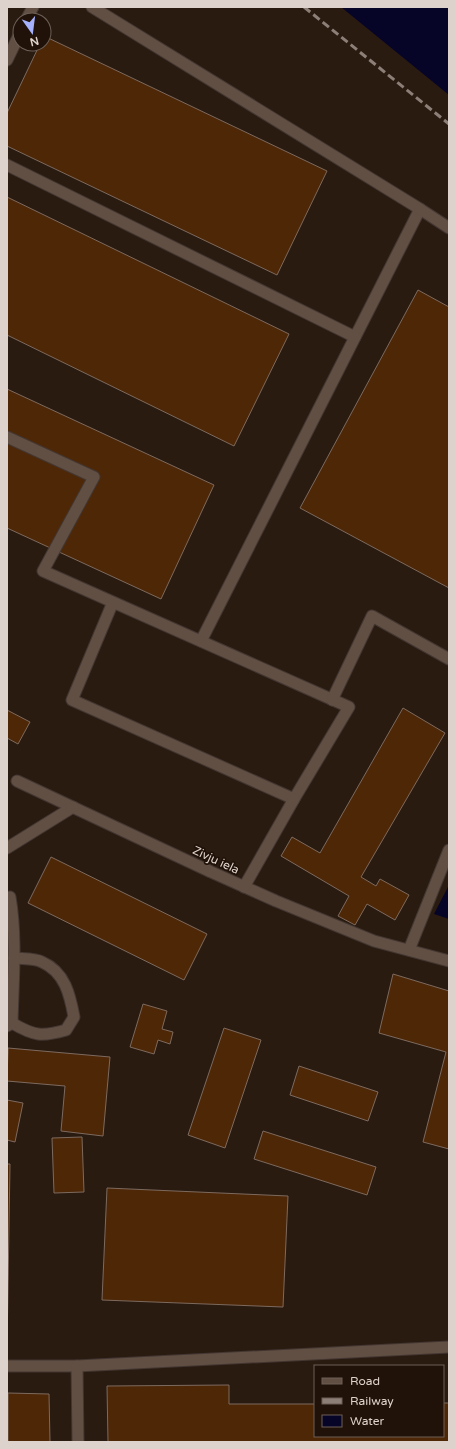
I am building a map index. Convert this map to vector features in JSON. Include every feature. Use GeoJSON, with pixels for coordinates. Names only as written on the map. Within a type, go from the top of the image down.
{"type":"FeatureCollection","features":[{"type":"Feature","properties":{"kind":"street"},"geometry":{"type":"LineString","coordinates":[[92,7],[449,228]]}},
{"type":"Feature","properties":{"kind":"street"},"geometry":{"type":"LineString","coordinates":[[7,60],[12,50]]}},
{"type":"Feature","properties":{"kind":"street"},"geometry":{"type":"LineString","coordinates":[[7,165],[356,337]]}},
{"type":"Feature","properties":{"kind":"street"},"geometry":{"type":"LineString","coordinates":[[201,641],[420,209]]}},
{"type":"Feature","properties":{"kind":"street"},"geometry":{"type":"LineString","coordinates":[[7,436],[94,477],[43,571],[349,707],[244,887]]}},
{"type":"Feature","properties":{"kind":"street"},"geometry":{"type":"LineString","coordinates":[[113,602],[72,700],[294,800]]}},
{"type":"Feature","properties":{"kind":"street"},"geometry":{"type":"LineString","coordinates":[[332,700],[372,616],[449,658]]}},
{"type":"Feature","properties":{"kind":"street","name":"Zivju iela"},"geometry":{"type":"LineString","coordinates":[[17,780],[244,887],[374,941],[449,961]]}},
{"type":"Feature","properties":{"kind":"street"},"geometry":{"type":"LineString","coordinates":[[7,848],[73,807]]}},
{"type":"Feature","properties":{"kind":"street"},"geometry":{"type":"LineString","coordinates":[[409,950],[449,850]]}},
{"type":"Feature","properties":{"kind":"street"},"geometry":{"type":"LineString","coordinates":[[10,896],[14,923],[14,958],[9,1025],[29,1033],[49,1035],[66,1030],[74,1017],[70,995],[60,974],[42,961],[14,958]]}},
{"type":"Feature","properties":{"kind":"street"},"geometry":{"type":"LineString","coordinates":[[7,1366],[77,1366],[449,1347]]}},
{"type":"Feature","properties":{"kind":"street"},"geometry":{"type":"LineString","coordinates":[[77,1366],[78,1442]]}},
{"type":"Feature","properties":{"kind":"water"},"geometry":{"type":"Polygon","coordinates":[[[341,7],[449,7],[449,95],[341,7]]]}},
{"type":"Feature","properties":{"kind":"water"},"geometry":{"type":"Polygon","coordinates":[[[449,885],[449,919],[434,914],[449,885]]]}},
{"type":"Feature","properties":{"kind":"building"},"geometry":{"type":"Polygon","coordinates":[[[52,40],[327,171],[277,275],[7,146],[7,113],[36,52],[52,52],[52,40]]]}},
{"type":"Feature","properties":{"kind":"building"},"geometry":{"type":"Polygon","coordinates":[[[7,197],[289,334],[234,446],[7,335],[7,197]]]}},
{"type":"Feature","properties":{"kind":"building"},"geometry":{"type":"Polygon","coordinates":[[[418,290],[449,307],[449,588],[300,508],[418,290]]]}},
{"type":"Feature","properties":{"kind":"building"},"geometry":{"type":"Polygon","coordinates":[[[7,389],[214,485],[161,599],[7,528],[7,389]]]}},
{"type":"Feature","properties":{"kind":"building"},"geometry":{"type":"Polygon","coordinates":[[[403,708],[445,733],[361,877],[376,886],[380,879],[409,895],[395,920],[367,904],[355,925],[338,916],[349,896],[281,856],[292,837],[320,853],[403,708]]]}},
{"type":"Feature","properties":{"kind":"building"},"geometry":{"type":"Polygon","coordinates":[[[7,710],[30,722],[18,744],[7,738],[7,710]]]}},
{"type":"Feature","properties":{"kind":"building"},"geometry":{"type":"Polygon","coordinates":[[[51,857],[207,934],[184,980],[28,903],[51,857]]]}},
{"type":"Feature","properties":{"kind":"building"},"geometry":{"type":"Polygon","coordinates":[[[393,974],[449,991],[449,1149],[423,1142],[446,1052],[379,1033],[393,974]]]}},
{"type":"Feature","properties":{"kind":"building"},"geometry":{"type":"Polygon","coordinates":[[[143,1004],[167,1011],[162,1029],[173,1032],[170,1044],[158,1040],[154,1054],[130,1047],[143,1004]]]}},
{"type":"Feature","properties":{"kind":"building"},"geometry":{"type":"Polygon","coordinates":[[[224,1028],[261,1040],[225,1148],[188,1135],[224,1028]]]}},
{"type":"Feature","properties":{"kind":"building"},"geometry":{"type":"Polygon","coordinates":[[[8,1048],[110,1057],[103,1136],[61,1131],[65,1086],[7,1081],[8,1048]]]}},
{"type":"Feature","properties":{"kind":"building"},"geometry":{"type":"Polygon","coordinates":[[[299,1066],[378,1092],[368,1121],[290,1095],[299,1066]]]}},
{"type":"Feature","properties":{"kind":"building"},"geometry":{"type":"Polygon","coordinates":[[[7,1100],[23,1103],[15,1142],[7,1140],[7,1100]]]}},
{"type":"Feature","properties":{"kind":"building"},"geometry":{"type":"Polygon","coordinates":[[[263,1131],[376,1167],[367,1195],[254,1159],[263,1131]]]}},
{"type":"Feature","properties":{"kind":"building"},"geometry":{"type":"Polygon","coordinates":[[[82,1137],[84,1192],[54,1193],[52,1138],[82,1137]]]}},
{"type":"Feature","properties":{"kind":"building"},"geometry":{"type":"Polygon","coordinates":[[[7,1164],[10,1164],[7,1349],[7,1164]]]}},
{"type":"Feature","properties":{"kind":"building"},"geometry":{"type":"Polygon","coordinates":[[[107,1188],[288,1196],[283,1307],[102,1300],[107,1188]]]}},
{"type":"Feature","properties":{"kind":"building"},"geometry":{"type":"Polygon","coordinates":[[[229,1385],[229,1404],[314,1404],[314,1437],[444,1437],[444,1403],[449,1403],[449,1442],[108,1442],[107,1386],[229,1385]]]}},
{"type":"Feature","properties":{"kind":"building"},"geometry":{"type":"Polygon","coordinates":[[[8,1393],[49,1394],[50,1442],[8,1442],[8,1393]]]}},
{"type":"Feature","properties":{"kind":"railway"},"geometry":{"type":"LineString","coordinates":[[304,7],[449,124]]}}]}
